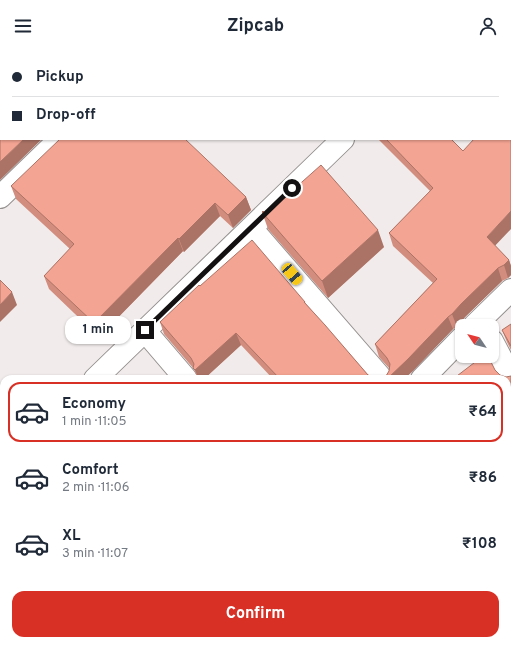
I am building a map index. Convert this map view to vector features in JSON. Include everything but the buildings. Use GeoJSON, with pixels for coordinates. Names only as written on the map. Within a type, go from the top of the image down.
{"type":"FeatureCollection","features":[{"type":"Feature","properties":{"kind":"street"},"geometry":{"type":"LineString","coordinates":[[0,196],[59,140]]}},
{"type":"Feature","properties":{"kind":"street"},"geometry":{"type":"LineString","coordinates":[[99,375],[342,140]]}},
{"type":"Feature","properties":{"kind":"street"},"geometry":{"type":"LineString","coordinates":[[251,228],[379,375]]}},
{"type":"Feature","properties":{"kind":"street"},"geometry":{"type":"LineString","coordinates":[[484,319],[511,290]]}},
{"type":"Feature","properties":{"kind":"street"},"geometry":{"type":"LineString","coordinates":[[145,330],[183,375]]}},
{"type":"Feature","properties":{"kind":"street"},"geometry":{"type":"LineString","coordinates":[[426,375],[455,345]]}},
{"type":"Feature","properties":{"kind":"street"},"geometry":{"type":"LineString","coordinates":[[499,354],[510,375]]}},
{"type":"Feature","properties":{"kind":"route"},"geometry":{"type":"LineString","coordinates":[[145,330],[292,188]]}}]}
